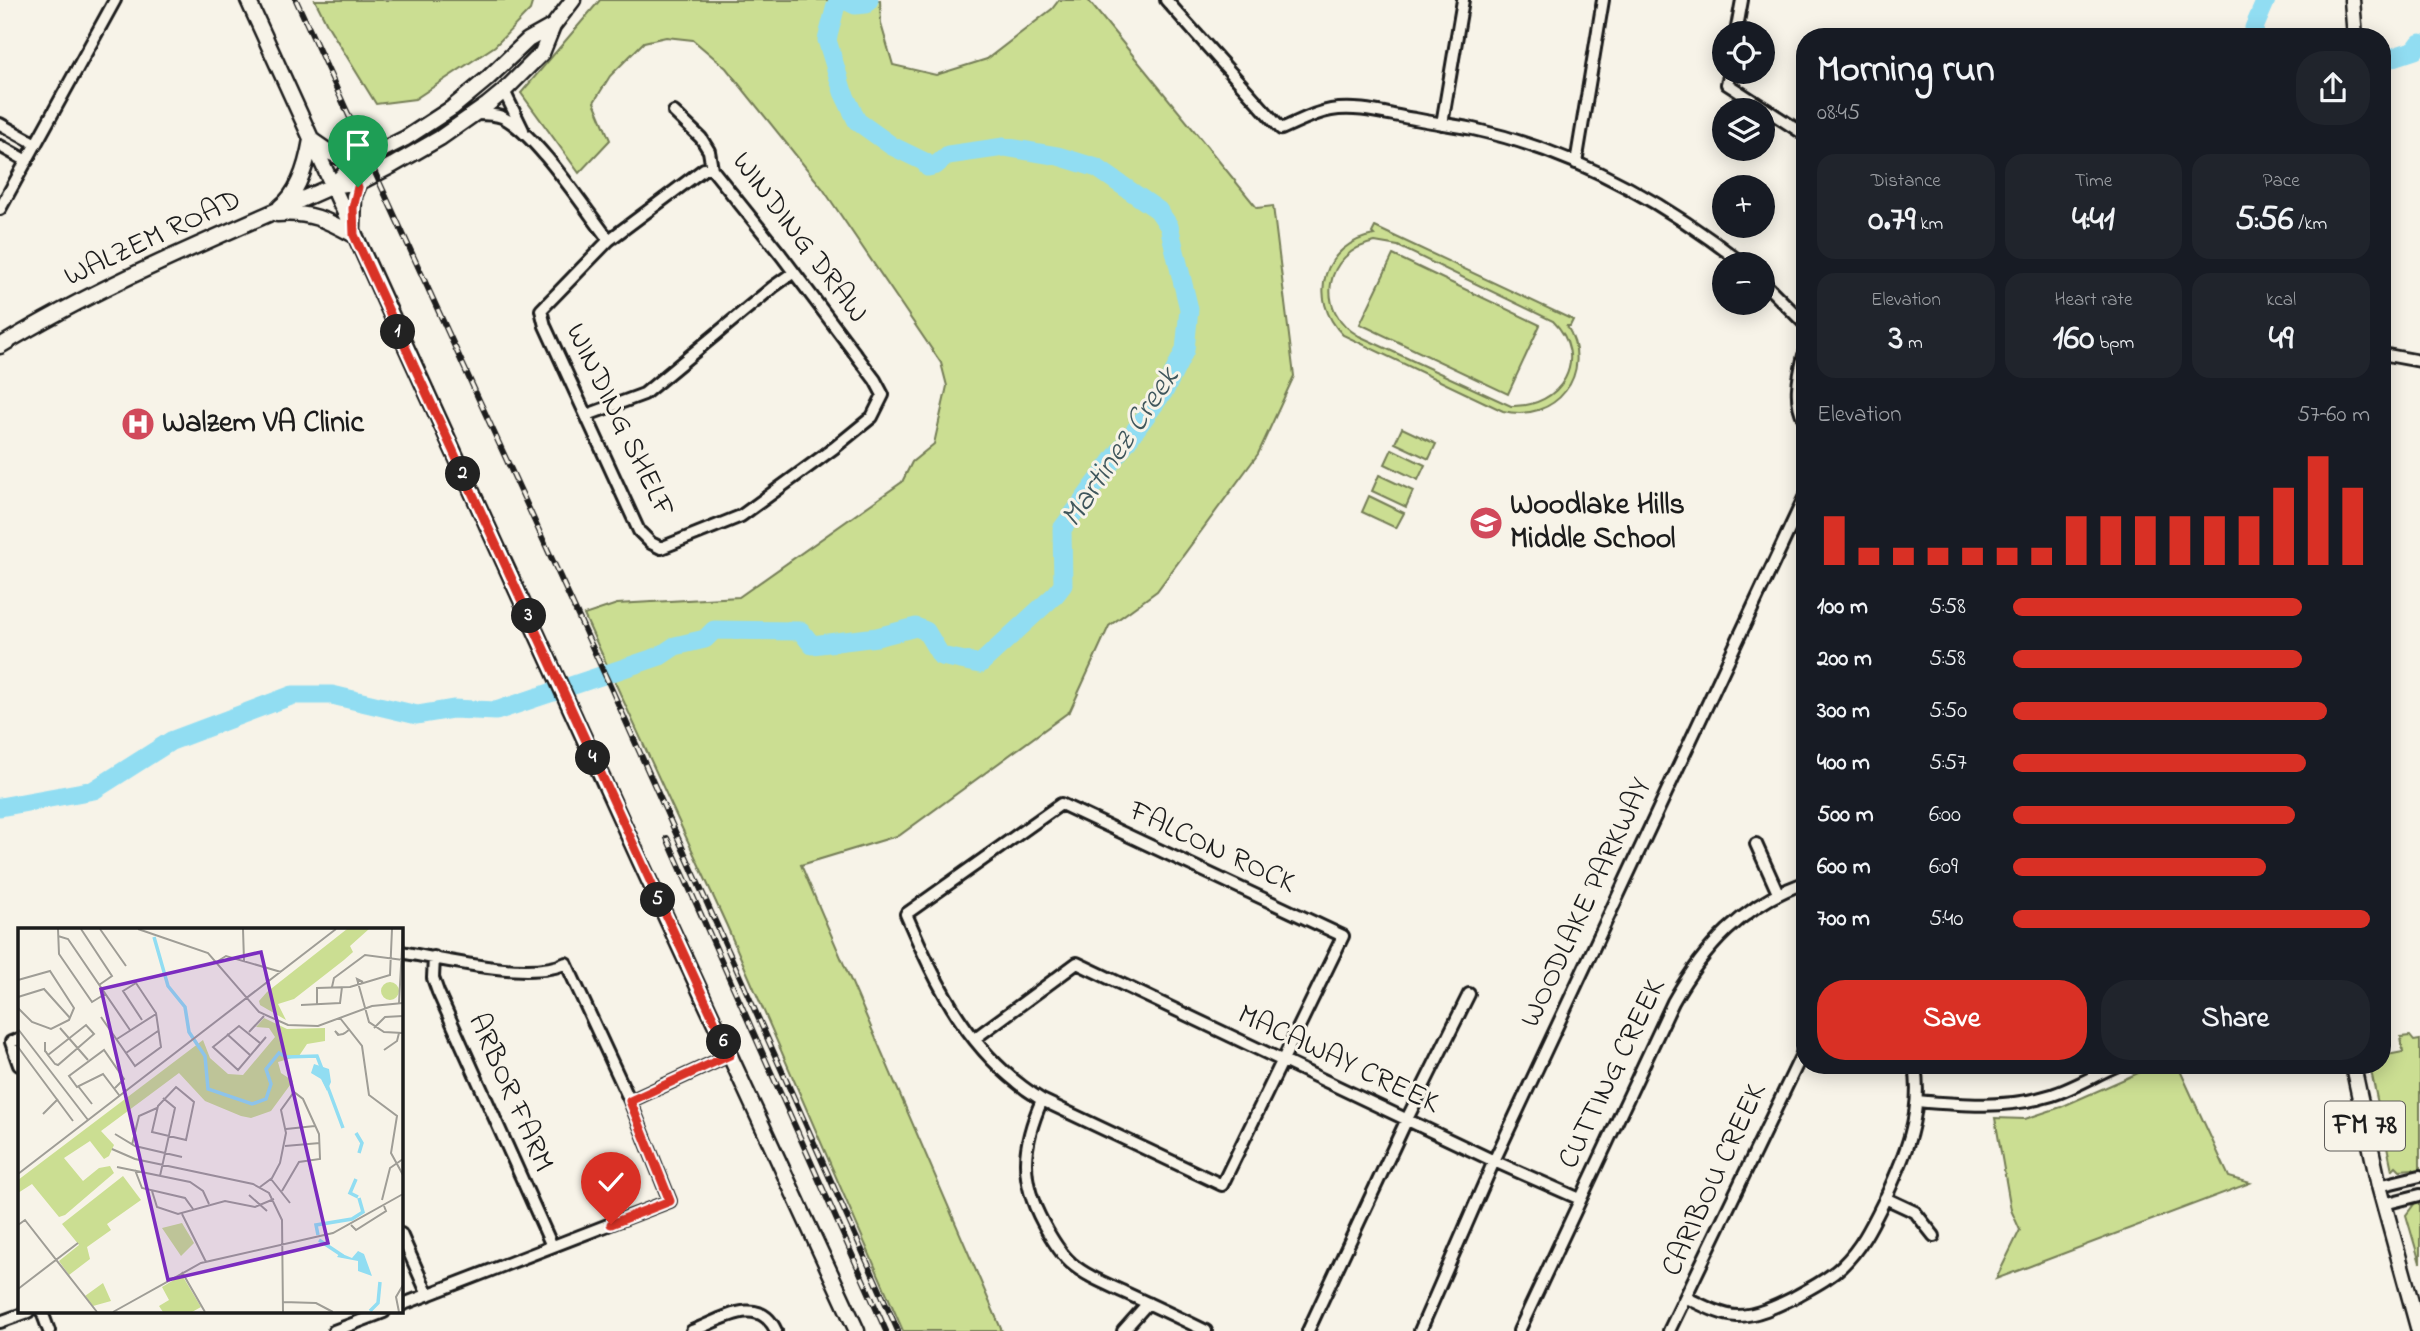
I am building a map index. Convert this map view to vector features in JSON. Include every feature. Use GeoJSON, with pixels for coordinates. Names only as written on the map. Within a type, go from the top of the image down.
{"type":"FeatureCollection","features":[{"type":"Feature","properties":{"kind":"main road"},"geometry":{"type":"LineString","coordinates":[[248,0],[857,1331]]}},
{"type":"Feature","properties":{"kind":"main road","name":"WALZEM ROAD"},"geometry":{"type":"LineString","coordinates":[[0,346],[45,319],[127,278],[332,186],[360,182],[413,154],[475,114],[504,91],[542,53],[553,26],[573,0]]}},
{"type":"Feature","properties":{"kind":"main road"},"geometry":{"type":"LineString","coordinates":[[2352,0],[2354,28]]}},
{"type":"Feature","properties":{"kind":"main road","name":"WALZEM ROAD"},"geometry":{"type":"LineString","coordinates":[[332,186],[355,164],[432,121],[487,79],[528,40],[553,26]]}},
{"type":"Feature","properties":{"kind":"main road"},"geometry":{"type":"LineString","coordinates":[[311,140],[355,164]]}},
{"type":"Feature","properties":{"kind":"main road"},"geometry":{"type":"LineString","coordinates":[[269,214],[286,202],[299,180],[311,140]]}},
{"type":"Feature","properties":{"kind":"main road"},"geometry":{"type":"LineString","coordinates":[[354,235],[354,201],[360,182]]}},
{"type":"Feature","properties":{"kind":"main road"},"geometry":{"type":"LineString","coordinates":[[269,214],[289,213],[322,217],[354,235]]}},
{"type":"Feature","properties":{"kind":"main road","name":"FM 78"},"geometry":{"type":"LineString","coordinates":[[2355,1074],[2379,1186],[2419,1331]]}},
{"type":"Feature","properties":{"kind":"street"},"geometry":{"type":"LineString","coordinates":[[0,209],[115,0]]}},
{"type":"Feature","properties":{"kind":"street"},"geometry":{"type":"LineString","coordinates":[[1166,0],[1281,129],[1315,113],[1355,109],[1474,130],[1531,146],[1576,163],[1644,195],[1728,252]]}},
{"type":"Feature","properties":{"kind":"street"},"geometry":{"type":"LineString","coordinates":[[1442,124],[1463,0]]}},
{"type":"Feature","properties":{"kind":"street"},"geometry":{"type":"LineString","coordinates":[[1576,163],[1603,0]]}},
{"type":"Feature","properties":{"kind":"street"},"geometry":{"type":"LineString","coordinates":[[1738,21],[1741,0]]}},
{"type":"Feature","properties":{"kind":"street"},"geometry":{"type":"LineString","coordinates":[[1727,84],[1796,129]]}},
{"type":"Feature","properties":{"kind":"street"},"geometry":{"type":"LineString","coordinates":[[504,91],[526,135]]}},
{"type":"Feature","properties":{"kind":"street","name":"WINDING DRAW"},"geometry":{"type":"LineString","coordinates":[[660,548],[741,516],[760,503],[872,417],[883,395],[875,380],[794,272],[712,169],[706,145],[674,112]]}},
{"type":"Feature","properties":{"kind":"street"},"geometry":{"type":"LineString","coordinates":[[475,114],[500,116],[526,135],[554,166],[609,240],[704,169],[712,169]]}},
{"type":"Feature","properties":{"kind":"street"},"geometry":{"type":"LineString","coordinates":[[0,124],[36,144]]}},
{"type":"Feature","properties":{"kind":"street"},"geometry":{"type":"LineString","coordinates":[[0,146],[27,161]]}},
{"type":"Feature","properties":{"kind":"street","name":"WINDING SHELF"},"geometry":{"type":"LineString","coordinates":[[609,240],[541,310],[545,326],[639,531],[660,548]]}},
{"type":"Feature","properties":{"kind":"street"},"geometry":{"type":"LineString","coordinates":[[587,415],[644,394],[794,272]]}},
{"type":"Feature","properties":{"kind":"street"},"geometry":{"type":"LineString","coordinates":[[1775,294],[1796,315]]}},
{"type":"Feature","properties":{"kind":"street"},"geometry":{"type":"LineString","coordinates":[[2391,356],[2420,361]]}},
{"type":"Feature","properties":{"kind":"street","name":"WOODLAKE PARKWAY"},"geometry":{"type":"LineString","coordinates":[[1420,1331],[1494,1161],[1796,515]]}},
{"type":"Feature","properties":{"kind":"street","name":"FALCON ROCK"},"geometry":{"type":"LineString","coordinates":[[974,1039],[942,993],[906,914],[1061,804],[1343,936],[1282,1061]]}},
{"type":"Feature","properties":{"kind":"street"},"geometry":{"type":"LineString","coordinates":[[1756,844],[1778,893]]}},
{"type":"Feature","properties":{"kind":"street","name":"CUTTING CREEK"},"geometry":{"type":"LineString","coordinates":[[1518,1331],[1687,976],[1726,930],[1778,893],[1796,886]]}},
{"type":"Feature","properties":{"kind":"street"},"geometry":{"type":"LineString","coordinates":[[402,952],[528,971],[554,969],[566,963],[630,1101],[670,1201],[402,1306]]}},
{"type":"Feature","properties":{"kind":"street","name":"ARBOR FARM"},"geometry":{"type":"LineString","coordinates":[[434,957],[433,978],[438,992],[552,1246]]}},
{"type":"Feature","properties":{"kind":"street","name":"MACAWAY CREEK"},"geometry":{"type":"LineString","coordinates":[[974,1039],[1077,963],[1494,1161],[1580,1199]]}},
{"type":"Feature","properties":{"kind":"street"},"geometry":{"type":"LineString","coordinates":[[1308,1331],[1469,994]]}},
{"type":"Feature","properties":{"kind":"street"},"geometry":{"type":"LineString","coordinates":[[974,1039],[1023,1088],[1042,1100],[1222,1185],[1282,1061]]}},
{"type":"Feature","properties":{"kind":"street"},"geometry":{"type":"LineString","coordinates":[[15,1040],[18,1059]]}},
{"type":"Feature","properties":{"kind":"street"},"geometry":{"type":"LineString","coordinates":[[630,1101],[730,1055]]}},
{"type":"Feature","properties":{"kind":"street","name":"CARIBOU CREEK"},"geometry":{"type":"LineString","coordinates":[[1669,1331],[1796,1067]]}},
{"type":"Feature","properties":{"kind":"street"},"geometry":{"type":"LineString","coordinates":[[1687,1298],[1737,1316],[1757,1312],[1783,1303],[1820,1283],[1842,1266],[1859,1246],[1904,1158],[1913,1128],[1917,1101],[1915,1074]]}},
{"type":"Feature","properties":{"kind":"street"},"geometry":{"type":"LineString","coordinates":[[1917,1101],[1976,1106],[2030,1100],[2054,1094],[2098,1074]]}},
{"type":"Feature","properties":{"kind":"street"},"geometry":{"type":"LineString","coordinates":[[1042,1100],[1030,1128],[1025,1153],[1027,1180],[1036,1210],[1054,1244],[1072,1263],[1094,1278],[1206,1331]]}},
{"type":"Feature","properties":{"kind":"street"},"geometry":{"type":"LineString","coordinates":[[2379,1186],[2420,1176]]}},
{"type":"Feature","properties":{"kind":"street"},"geometry":{"type":"LineString","coordinates":[[2384,1204],[2420,1195]]}},
{"type":"Feature","properties":{"kind":"street"},"geometry":{"type":"LineString","coordinates":[[1885,1198],[1914,1212],[1934,1236]]}},
{"type":"Feature","properties":{"kind":"street"},"geometry":{"type":"LineString","coordinates":[[402,1236],[428,1295]]}},
{"type":"Feature","properties":{"kind":"street"},"geometry":{"type":"LineString","coordinates":[[1122,1331],[1148,1303]]}},
{"type":"Feature","properties":{"kind":"street"},"geometry":{"type":"LineString","coordinates":[[692,1331],[743,1311],[755,1310],[768,1317],[776,1331]]}},
{"type":"Feature","properties":{"kind":"street"},"geometry":{"type":"LineString","coordinates":[[0,1322],[22,1314]]}},
{"type":"Feature","properties":{"kind":"street"},"geometry":{"type":"LineString","coordinates":[[43,1314],[49,1331]]}},
{"type":"Feature","properties":{"kind":"street"},"geometry":{"type":"LineString","coordinates":[[334,1331],[379,1314]]}},
{"type":"Feature","properties":{"kind":"green space"},"geometry":{"type":"Polygon","coordinates":[[[315,0],[533,0],[530,10],[495,46],[415,99],[376,104],[315,0]]]}},
{"type":"Feature","properties":{"kind":"green space"},"geometry":{"type":"Polygon","coordinates":[[[600,0],[880,0],[881,24],[893,65],[936,75],[987,59],[1052,9],[1059,0],[1088,0],[1257,208],[1273,206],[1294,376],[1258,454],[1157,591],[1109,626],[1070,711],[900,835],[801,865],[1002,1331],[903,1331],[726,924],[584,615],[617,604],[739,597],[902,482],[912,462],[934,444],[947,386],[941,363],[823,189],[726,68],[693,40],[666,37],[644,42],[610,76],[594,102],[610,140],[579,173],[521,93],[600,0]]]}},
{"type":"Feature","properties":{"kind":"green space"},"geometry":{"type":"Polygon","coordinates":[[[1375,227],[1573,320],[1570,326],[1567,326],[1575,344],[1577,361],[1573,377],[1565,391],[1554,402],[1539,410],[1522,413],[1503,411],[1343,335],[1325,305],[1323,289],[1326,274],[1332,261],[1343,249],[1357,240],[1374,235],[1372,233],[1375,227]],[[1375,242],[1358,248],[1345,257],[1336,270],[1331,283],[1331,298],[1335,312],[1345,325],[1359,336],[1511,406],[1544,399],[1556,390],[1570,365],[1564,336],[1553,321],[1398,246],[1375,242]]]}},
{"type":"Feature","properties":{"kind":"green space"},"geometry":{"type":"Polygon","coordinates":[[[1393,255],[1540,325],[1508,394],[1360,324],[1393,255]]]}},
{"type":"Feature","properties":{"kind":"green space"},"geometry":{"type":"Polygon","coordinates":[[[1402,428],[1436,444],[1429,459],[1395,443],[1402,428]]]}},
{"type":"Feature","properties":{"kind":"green space"},"geometry":{"type":"Polygon","coordinates":[[[1392,449],[1425,465],[1418,480],[1385,464],[1392,449]]]}},
{"type":"Feature","properties":{"kind":"green space"},"geometry":{"type":"Polygon","coordinates":[[[1379,475],[1413,491],[1406,507],[1372,491],[1379,475]]]}},
{"type":"Feature","properties":{"kind":"green space"},"geometry":{"type":"Polygon","coordinates":[[[1369,496],[1404,513],[1396,528],[1362,512],[1369,496]]]}},
{"type":"Feature","properties":{"kind":"green space"},"geometry":{"type":"Polygon","coordinates":[[[2410,1036],[2414,1041],[2420,1040],[2420,1170],[2416,1172],[2413,1169],[2400,1170],[2396,1166],[2392,1170],[2372,1074],[2391,1074],[2391,1054],[2403,1052],[2401,1037],[2410,1036]]]}},
{"type":"Feature","properties":{"kind":"green space"},"geometry":{"type":"Polygon","coordinates":[[[2136,1074],[2182,1074],[2229,1177],[2250,1183],[1996,1279],[2020,1230],[2011,1210],[1995,1118],[2025,1119],[2061,1107],[2136,1074]]]}},
{"type":"Feature","properties":{"kind":"green space"},"geometry":{"type":"Polygon","coordinates":[[[2420,1201],[2420,1263],[2406,1215],[2415,1203],[2420,1201]]]}},
{"type":"Feature","properties":{"kind":"waterway","name":"Martinez Creek"},"geometry":{"type":"LineString","coordinates":[[0,807],[94,790],[171,741],[293,695],[332,695],[417,715],[453,709],[496,711],[660,656],[675,646],[705,639],[714,630],[801,631],[812,645],[877,637],[916,627],[926,631],[941,656],[980,664],[1056,594],[1063,585],[1062,529],[1165,390],[1185,350],[1189,309],[1169,226],[1158,210],[1097,168],[1058,156],[1004,147],[948,155],[936,165],[928,167],[925,162],[892,146],[857,121],[843,92],[827,40],[836,5],[844,0]]}},
{"type":"Feature","properties":{"kind":"waterway","name":"Martinez Creek"},"geometry":{"type":"LineString","coordinates":[[845,0],[855,5],[866,4],[869,0]]}},
{"type":"Feature","properties":{"kind":"waterway","name":"Martinez Creek"},"geometry":{"type":"LineString","coordinates":[[2254,28],[2266,0]]}},
{"type":"Feature","properties":{"kind":"waterway","name":"Martinez Creek"},"geometry":{"type":"LineString","coordinates":[[2391,58],[2415,50],[2420,43]]}},
{"type":"Feature","properties":{"kind":"railway"},"geometry":{"type":"LineString","coordinates":[[296,0],[611,688],[898,1331]]}},
{"type":"Feature","properties":{"kind":"railway"},"geometry":{"type":"LineString","coordinates":[[667,838],[886,1331]]}},
{"type":"Feature","properties":{"kind":"place","name":"Walzem VA Clinic"},"geometry":{"type":"Point","coordinates":[138,424]}},
{"type":"Feature","properties":{"kind":"place","name":"Woodlake Hills Middle School"},"geometry":{"type":"Point","coordinates":[1486,523]}},
{"type":"Feature","properties":{"kind":"route"},"geometry":{"type":"LineString","coordinates":[[358,187],[354,196],[354,235],[730,1055],[630,1101],[670,1201],[611,1224]]}}]}
